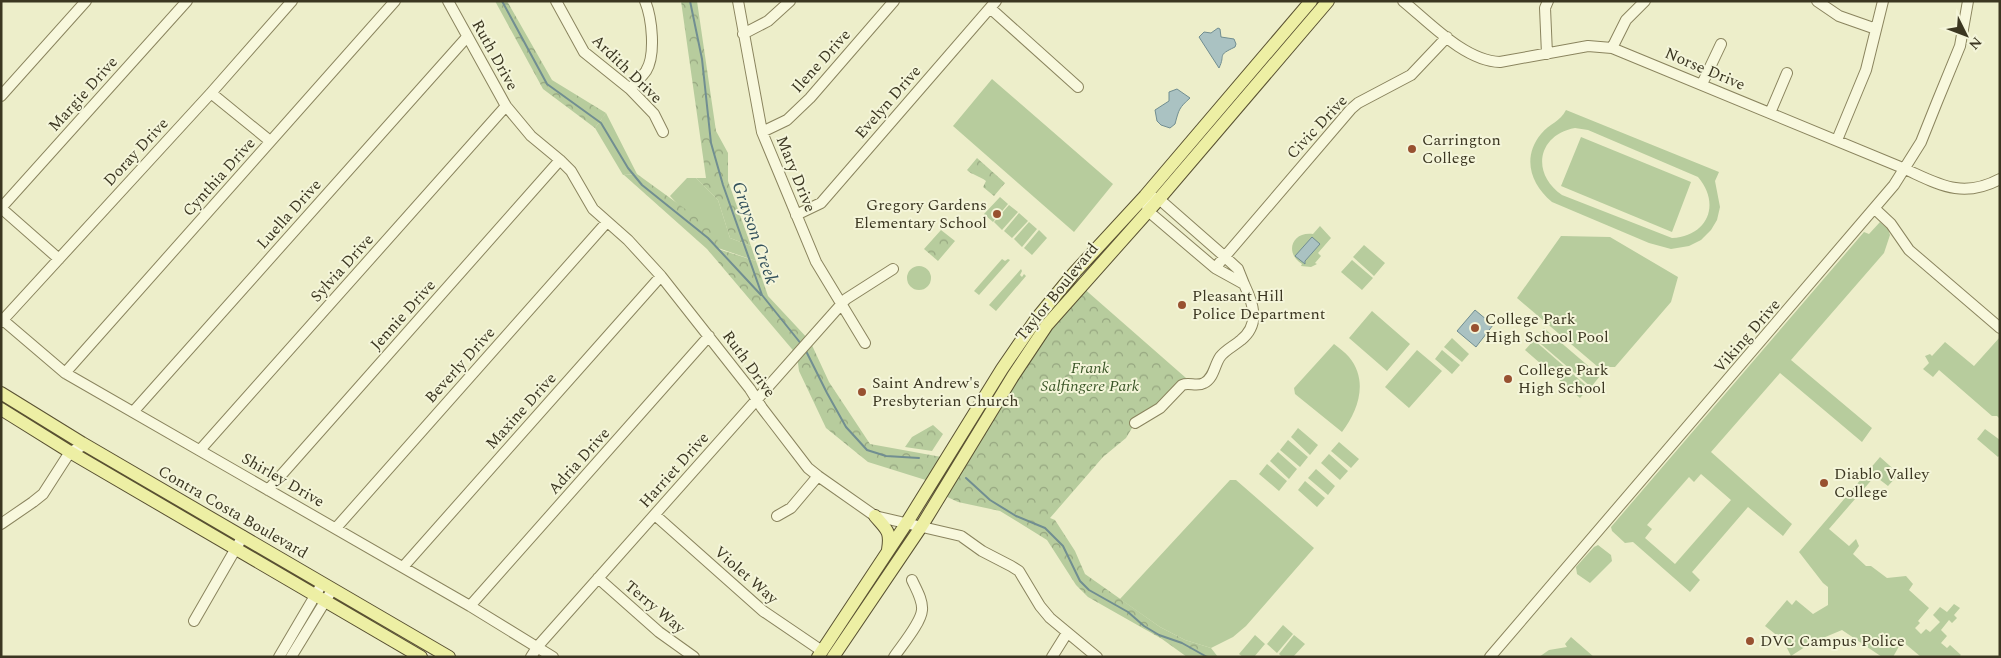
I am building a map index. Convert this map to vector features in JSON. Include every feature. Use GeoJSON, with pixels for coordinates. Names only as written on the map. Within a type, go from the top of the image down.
{"type":"FeatureCollection","features":[{"type":"Feature","properties":{"kind":"main road","name":"Taylor Boulevard"},"geometry":{"type":"LineString","coordinates":[[824,655],[888,550],[1037,318],[1074,273],[1144,196],[1312,1]]}},
{"type":"Feature","properties":{"kind":"main road","name":"Taylor Boulevard"},"geometry":{"type":"LineString","coordinates":[[824,655],[921,526],[1013,376],[1047,325],[1159,199],[1328,1]]}},
{"type":"Feature","properties":{"kind":"main road","name":"Contra Costa Boulevard"},"geometry":{"type":"LineString","coordinates":[[1,393],[84,445],[449,657]]}},
{"type":"Feature","properties":{"kind":"main road","name":"Contra Costa Boulevard"},"geometry":{"type":"LineString","coordinates":[[1,409],[70,452],[421,657]]}},
{"type":"Feature","properties":{"kind":"main road"},"geometry":{"type":"LineString","coordinates":[[875,516],[890,536],[888,550]]}},
{"type":"Feature","properties":{"kind":"street"},"geometry":{"type":"LineString","coordinates":[[1,96],[86,1]]}},
{"type":"Feature","properties":{"kind":"street","name":"Margie Drive"},"geometry":{"type":"LineString","coordinates":[[1,208],[187,1]]}},
{"type":"Feature","properties":{"kind":"street","name":"Doray Drive"},"geometry":{"type":"LineString","coordinates":[[3,322],[292,1]]}},
{"type":"Feature","properties":{"kind":"street","name":"Cynthia Drive"},"geometry":{"type":"LineString","coordinates":[[66,373],[395,1]]}},
{"type":"Feature","properties":{"kind":"street","name":"Ruth Drive"},"geometry":{"type":"LineString","coordinates":[[448,1],[506,106],[531,136],[571,171],[593,209],[628,240],[661,276],[709,336],[808,468],[875,516],[961,536],[982,551],[1019,571],[1040,606],[1067,633],[1097,657]]}},
{"type":"Feature","properties":{"kind":"street","name":"Ardith Drive"},"geometry":{"type":"LineString","coordinates":[[556,1],[584,52],[630,89],[654,114],[663,132]]}},
{"type":"Feature","properties":{"kind":"street"},"geometry":{"type":"LineString","coordinates":[[630,89],[647,70],[652,49],[649,11],[645,1]]}},
{"type":"Feature","properties":{"kind":"street","name":"Mary Drive"},"geometry":{"type":"LineString","coordinates":[[738,1],[762,132],[816,262],[866,343]]}},
{"type":"Feature","properties":{"kind":"street"},"geometry":{"type":"LineString","coordinates":[[743,34],[768,22],[790,1]]}},
{"type":"Feature","properties":{"kind":"street","name":"Ilene Drive"},"geometry":{"type":"LineString","coordinates":[[762,132],[788,120],[810,98],[894,1]]}},
{"type":"Feature","properties":{"kind":"street","name":"Norse Drive"},"geometry":{"type":"LineString","coordinates":[[1404,1],[1447,37],[1476,57],[1491,62],[1588,46],[1612,48],[1906,169],[1935,184],[1965,189],[1991,184],[2000,179]]}},
{"type":"Feature","properties":{"kind":"street"},"geometry":{"type":"LineString","coordinates":[[1548,1],[1545,8],[1548,54]]}},
{"type":"Feature","properties":{"kind":"street"},"geometry":{"type":"LineString","coordinates":[[1612,48],[1626,20],[1645,1]]}},
{"type":"Feature","properties":{"kind":"street"},"geometry":{"type":"LineString","coordinates":[[1817,1],[1839,16],[1876,29]]}},
{"type":"Feature","properties":{"kind":"street"},"geometry":{"type":"LineString","coordinates":[[1837,140],[1866,70],[1883,1]]}},
{"type":"Feature","properties":{"kind":"street","name":"Viking Drive"},"geometry":{"type":"LineString","coordinates":[[1490,657],[1875,209],[1906,169],[1921,142],[1960,46],[1968,1]]}},
{"type":"Feature","properties":{"kind":"street"},"geometry":{"type":"LineString","coordinates":[[993,5],[1078,87]]}},
{"type":"Feature","properties":{"kind":"street","name":"Evelyn Drive"},"geometry":{"type":"LineString","coordinates":[[796,215],[821,203],[993,5]]}},
{"type":"Feature","properties":{"kind":"street","name":"Luella Drive"},"geometry":{"type":"LineString","coordinates":[[133,412],[467,37]]}},
{"type":"Feature","properties":{"kind":"street","name":"Civic Drive"},"geometry":{"type":"LineString","coordinates":[[1214,268],[1351,109],[1358,103],[1411,75],[1447,37]]}},
{"type":"Feature","properties":{"kind":"street"},"geometry":{"type":"LineString","coordinates":[[1702,84],[1721,44]]}},
{"type":"Feature","properties":{"kind":"street"},"geometry":{"type":"LineString","coordinates":[[1770,113],[1787,73]]}},
{"type":"Feature","properties":{"kind":"street"},"geometry":{"type":"LineString","coordinates":[[211,93],[270,141]]}},
{"type":"Feature","properties":{"kind":"street","name":"Sylvia Drive"},"geometry":{"type":"LineString","coordinates":[[200,450],[506,106]]}},
{"type":"Feature","properties":{"kind":"street","name":"Jennie Drive"},"geometry":{"type":"LineString","coordinates":[[268,490],[560,160]]}},
{"type":"Feature","properties":{"kind":"street"},"geometry":{"type":"LineString","coordinates":[[1135,424],[1160,408],[1182,385],[1199,385],[1207,381],[1222,354],[1248,334],[1253,323],[1254,311],[1244,284],[1238,269],[1159,199],[1144,196],[1148,211],[1214,268],[1244,284]]}},
{"type":"Feature","properties":{"kind":"street"},"geometry":{"type":"LineString","coordinates":[[1,208],[59,258]]}},
{"type":"Feature","properties":{"kind":"street"},"geometry":{"type":"LineString","coordinates":[[1875,209],[1891,224],[1908,250],[2000,328]]}},
{"type":"Feature","properties":{"kind":"street","name":"Beverly Drive"},"geometry":{"type":"LineString","coordinates":[[336,528],[607,222]]}},
{"type":"Feature","properties":{"kind":"street","name":"Harriet Drive"},"geometry":{"type":"LineString","coordinates":[[531,657],[538,646],[810,341],[846,298],[892,269]]}},
{"type":"Feature","properties":{"kind":"street","name":"Maxine Drive"},"geometry":{"type":"LineString","coordinates":[[403,567],[661,276]]}},
{"type":"Feature","properties":{"kind":"street","name":"Shirley Drive"},"geometry":{"type":"LineString","coordinates":[[3,322],[66,373],[336,528],[554,657]]}},
{"type":"Feature","properties":{"kind":"street","name":"Adria Drive"},"geometry":{"type":"LineString","coordinates":[[470,606],[709,336]]}},
{"type":"Feature","properties":{"kind":"street"},"geometry":{"type":"LineString","coordinates":[[1,524],[43,494],[70,452],[84,445]]}},
{"type":"Feature","properties":{"kind":"street"},"geometry":{"type":"LineString","coordinates":[[777,516],[791,508],[818,476]]}},
{"type":"Feature","properties":{"kind":"street","name":"Violet Way"},"geometry":{"type":"LineString","coordinates":[[655,515],[763,611],[824,655]]}},
{"type":"Feature","properties":{"kind":"street"},"geometry":{"type":"LineString","coordinates":[[194,621],[243,536]]}},
{"type":"Feature","properties":{"kind":"street","name":"Terry Way"},"geometry":{"type":"LineString","coordinates":[[598,578],[659,632],[694,657]]}},
{"type":"Feature","properties":{"kind":"street"},"geometry":{"type":"LineString","coordinates":[[894,657],[919,619],[922,611],[920,599],[912,580]]}},
{"type":"Feature","properties":{"kind":"street"},"geometry":{"type":"LineString","coordinates":[[292,657],[327,587]]}},
{"type":"Feature","properties":{"kind":"street"},"geometry":{"type":"LineString","coordinates":[[279,657],[320,599]]}},
{"type":"Feature","properties":{"kind":"street"},"geometry":{"type":"LineString","coordinates":[[1052,657],[1067,633]]}},
{"type":"Feature","properties":{"kind":"green space"},"geometry":{"type":"Polygon","coordinates":[[[495,1],[507,1],[552,80],[606,113],[595,128],[543,89],[495,1]]]}},
{"type":"Feature","properties":{"kind":"green space"},"geometry":{"type":"Polygon","coordinates":[[[681,1],[697,1],[716,131],[728,153],[728,181],[751,246],[730,238],[718,200],[696,178],[706,178],[681,1]]]}},
{"type":"Feature","properties":{"kind":"green space"},"geometry":{"type":"Polygon","coordinates":[[[992,79],[1113,184],[1074,232],[953,126],[992,79]]]}},
{"type":"Feature","properties":{"kind":"green space"},"geometry":{"type":"Polygon","coordinates":[[[1566,110],[1719,172],[1715,181],[1720,207],[1717,220],[1711,230],[1701,240],[1689,246],[1671,249],[1649,243],[1552,202],[1538,187],[1531,170],[1530,161],[1535,143],[1541,134],[1564,114],[1566,110]],[[1575,128],[1562,132],[1553,138],[1546,147],[1542,166],[1552,186],[1562,195],[1672,238],[1684,236],[1702,225],[1707,217],[1709,198],[1705,187],[1698,177],[1588,130],[1575,128]]]}},
{"type":"Feature","properties":{"kind":"green space"},"geometry":{"type":"Polygon","coordinates":[[[606,113],[637,174],[623,175],[595,128],[606,113]]]}},
{"type":"Feature","properties":{"kind":"green space"},"geometry":{"type":"Polygon","coordinates":[[[1581,137],[1691,182],[1672,232],[1561,186],[1581,137]]]}},
{"type":"Feature","properties":{"kind":"green space"},"geometry":{"type":"Polygon","coordinates":[[[977,158],[1005,183],[994,196],[983,187],[986,181],[967,170],[977,158]]]}},
{"type":"Feature","properties":{"kind":"green space"},"geometry":{"type":"Polygon","coordinates":[[[637,174],[717,232],[718,249],[756,261],[768,296],[810,341],[829,382],[870,444],[947,458],[932,482],[868,462],[826,428],[799,371],[797,355],[707,249],[624,175],[637,174]]]}},
{"type":"Feature","properties":{"kind":"green space"},"geometry":{"type":"Polygon","coordinates":[[[687,178],[696,178],[718,200],[730,238],[751,246],[756,261],[718,248],[670,196],[687,178]]]}},
{"type":"Feature","properties":{"kind":"green space"},"geometry":{"type":"Polygon","coordinates":[[[1000,197],[1008,204],[993,222],[984,214],[1000,197]]]}},
{"type":"Feature","properties":{"kind":"green space"},"geometry":{"type":"Polygon","coordinates":[[[1009,205],[1018,212],[1002,230],[994,222],[1009,205]]]}},
{"type":"Feature","properties":{"kind":"green space"},"geometry":{"type":"Polygon","coordinates":[[[1019,213],[1028,221],[1012,238],[1004,231],[1019,213]]]}},
{"type":"Feature","properties":{"kind":"green space"},"geometry":{"type":"Polygon","coordinates":[[[1029,222],[1037,229],[1022,247],[1014,239],[1029,222]]]}},
{"type":"Feature","properties":{"kind":"green space"},"geometry":{"type":"Polygon","coordinates":[[[1880,222],[1888,229],[1890,235],[1884,253],[1791,360],[1872,428],[1862,442],[1780,373],[1711,452],[1792,524],[1783,536],[1748,507],[1692,572],[1700,580],[1690,592],[1633,542],[1625,543],[1612,531],[1611,527],[1864,232],[1869,234],[1880,222]],[[1701,474],[1694,482],[1689,477],[1647,525],[1652,529],[1645,538],[1675,564],[1731,500],[1701,474]]]}},
{"type":"Feature","properties":{"kind":"green space"},"geometry":{"type":"Polygon","coordinates":[[[1320,226],[1331,238],[1318,253],[1321,256],[1315,263],[1317,264],[1311,267],[1301,266],[1302,264],[1293,254],[1293,244],[1300,236],[1313,234],[1320,226]]]}},
{"type":"Feature","properties":{"kind":"green space"},"geometry":{"type":"Polygon","coordinates":[[[941,230],[955,241],[938,261],[924,249],[941,230]]]}},
{"type":"Feature","properties":{"kind":"green space"},"geometry":{"type":"Polygon","coordinates":[[[1039,230],[1047,238],[1032,255],[1024,248],[1039,230]]]}},
{"type":"Feature","properties":{"kind":"green space"},"geometry":{"type":"Polygon","coordinates":[[[1561,236],[1610,237],[1678,277],[1671,302],[1615,367],[1598,367],[1517,298],[1561,236]]]}},
{"type":"Feature","properties":{"kind":"green space"},"geometry":{"type":"Polygon","coordinates":[[[1364,245],[1385,263],[1374,276],[1353,257],[1364,245]]]}},
{"type":"Feature","properties":{"kind":"green space"},"geometry":{"type":"Polygon","coordinates":[[[1002,259],[1005,261],[1010,260],[979,295],[974,291],[1002,259]]]}},
{"type":"Feature","properties":{"kind":"green space"},"geometry":{"type":"Polygon","coordinates":[[[1352,260],[1373,278],[1362,290],[1341,272],[1352,260]]]}},
{"type":"Feature","properties":{"kind":"green space"},"geometry":{"type":"Polygon","coordinates":[[[919,266],[928,269],[931,278],[928,287],[919,290],[910,287],[907,278],[910,269],[919,266]]]}},
{"type":"Feature","properties":{"kind":"green space"},"geometry":{"type":"Polygon","coordinates":[[[1021,269],[1020,275],[1022,277],[1024,274],[1026,276],[996,311],[989,305],[1021,269]]]}},
{"type":"Feature","properties":{"kind":"green space","name":"Frank Salfingere Park"},"geometry":{"type":"Polygon","coordinates":[[[1081,286],[1194,385],[1186,384],[1135,423],[1126,438],[1103,457],[1050,518],[1055,520],[1075,551],[1085,574],[1160,627],[1185,640],[1211,648],[1218,657],[1187,657],[1162,639],[1088,597],[1076,585],[1047,540],[1000,511],[958,502],[941,494],[1081,286]]]}},
{"type":"Feature","properties":{"kind":"green space"},"geometry":{"type":"Polygon","coordinates":[[[1372,311],[1410,344],[1387,371],[1349,338],[1372,311]]]}},
{"type":"Feature","properties":{"kind":"green space"},"geometry":{"type":"Polygon","coordinates":[[[1544,328],[1600,376],[1591,387],[1535,339],[1544,328]]]}},
{"type":"Feature","properties":{"kind":"green space"},"geometry":{"type":"Polygon","coordinates":[[[2000,337],[2000,419],[1997,416],[1992,416],[1939,370],[1933,377],[1923,369],[1929,363],[1925,356],[1930,354],[1932,356],[1945,342],[1974,366],[2000,337]]]}},
{"type":"Feature","properties":{"kind":"green space"},"geometry":{"type":"Polygon","coordinates":[[[1452,338],[1469,354],[1462,362],[1444,347],[1452,338]]]}},
{"type":"Feature","properties":{"kind":"green space"},"geometry":{"type":"Polygon","coordinates":[[[1534,340],[1589,388],[1580,398],[1525,350],[1534,340]]]}},
{"type":"Feature","properties":{"kind":"green space"},"geometry":{"type":"Polygon","coordinates":[[[1334,344],[1347,355],[1355,366],[1360,386],[1357,405],[1342,432],[1295,394],[1294,388],[1334,344]]]}},
{"type":"Feature","properties":{"kind":"green space"},"geometry":{"type":"Polygon","coordinates":[[[1417,350],[1442,371],[1409,408],[1385,387],[1417,350]]]}},
{"type":"Feature","properties":{"kind":"green space"},"geometry":{"type":"Polygon","coordinates":[[[1442,350],[1460,365],[1452,374],[1435,359],[1442,350]]]}},
{"type":"Feature","properties":{"kind":"green space"},"geometry":{"type":"Polygon","coordinates":[[[933,425],[943,434],[932,451],[905,447],[912,437],[933,425]]]}},
{"type":"Feature","properties":{"kind":"green space"},"geometry":{"type":"Polygon","coordinates":[[[1298,428],[1318,445],[1310,455],[1291,437],[1298,428]]]}},
{"type":"Feature","properties":{"kind":"green space"},"geometry":{"type":"Polygon","coordinates":[[[1985,429],[2000,440],[2000,455],[1998,457],[1977,439],[1985,429]]]}},
{"type":"Feature","properties":{"kind":"green space"},"geometry":{"type":"Polygon","coordinates":[[[1288,440],[1308,457],[1300,467],[1280,450],[1288,440]]]}},
{"type":"Feature","properties":{"kind":"green space"},"geometry":{"type":"Polygon","coordinates":[[[1339,442],[1359,459],[1351,468],[1331,451],[1339,442]]]}},
{"type":"Feature","properties":{"kind":"green space"},"geometry":{"type":"Polygon","coordinates":[[[1278,452],[1297,469],[1289,479],[1270,461],[1278,452]]]}},
{"type":"Feature","properties":{"kind":"green space"},"geometry":{"type":"Polygon","coordinates":[[[1329,454],[1348,471],[1340,480],[1321,463],[1329,454]]]}},
{"type":"Feature","properties":{"kind":"green space"},"geometry":{"type":"Polygon","coordinates":[[[1880,457],[1899,474],[1888,486],[1875,476],[1829,529],[1849,546],[1856,539],[1859,546],[1853,554],[1866,566],[1871,566],[1887,578],[1906,576],[1913,584],[1909,590],[1929,608],[1918,621],[1920,623],[1915,628],[1921,634],[1926,629],[1930,632],[1940,622],[1933,615],[1940,607],[1947,612],[1954,604],[1960,608],[1954,615],[1957,618],[1952,623],[1949,620],[1941,630],[1947,636],[1941,643],[1947,648],[1950,645],[1961,655],[1959,657],[1921,657],[1902,641],[1893,657],[1882,657],[1842,630],[1811,643],[1791,656],[1783,640],[1765,626],[1787,600],[1792,605],[1796,600],[1813,614],[1828,605],[1828,587],[1799,552],[1880,457]]]}},
{"type":"Feature","properties":{"kind":"green space"},"geometry":{"type":"Polygon","coordinates":[[[1267,464],[1287,481],[1279,491],[1259,474],[1267,464]]]}},
{"type":"Feature","properties":{"kind":"green space"},"geometry":{"type":"Polygon","coordinates":[[[1316,469],[1335,486],[1328,495],[1308,478],[1316,469]]]}},
{"type":"Feature","properties":{"kind":"green space"},"geometry":{"type":"Polygon","coordinates":[[[1230,480],[1236,480],[1314,548],[1246,626],[1233,637],[1211,648],[1185,640],[1160,627],[1120,599],[1230,480]]]}},
{"type":"Feature","properties":{"kind":"green space"},"geometry":{"type":"Polygon","coordinates":[[[1305,481],[1325,498],[1317,507],[1298,490],[1305,481]]]}},
{"type":"Feature","properties":{"kind":"green space"},"geometry":{"type":"Polygon","coordinates":[[[1598,545],[1611,555],[1612,561],[1590,583],[1577,574],[1576,567],[1598,545]]]}},
{"type":"Feature","properties":{"kind":"green space"},"geometry":{"type":"Polygon","coordinates":[[[1283,625],[1293,634],[1277,653],[1267,644],[1283,625]]]}},
{"type":"Feature","properties":{"kind":"green space"},"geometry":{"type":"Polygon","coordinates":[[[1255,635],[1265,644],[1254,657],[1243,657],[1239,654],[1255,635]]]}},
{"type":"Feature","properties":{"kind":"green space"},"geometry":{"type":"Polygon","coordinates":[[[1294,635],[1305,644],[1293,657],[1282,657],[1279,654],[1294,635]]]}},
{"type":"Feature","properties":{"kind":"green space"},"geometry":{"type":"Polygon","coordinates":[[[1571,637],[1594,657],[1539,657],[1549,650],[1567,647],[1565,644],[1571,637]]]}},
{"type":"Feature","properties":{"kind":"water"},"geometry":{"type":"Polygon","coordinates":[[[1218,28],[1220,29],[1221,37],[1234,39],[1236,44],[1235,47],[1223,54],[1219,68],[1199,37],[1204,32],[1211,33],[1218,28]]]}},
{"type":"Feature","properties":{"kind":"water"},"geometry":{"type":"Polygon","coordinates":[[[1177,89],[1190,98],[1181,107],[1175,124],[1170,128],[1161,125],[1157,121],[1155,110],[1169,101],[1169,92],[1177,89]]]}},
{"type":"Feature","properties":{"kind":"water"},"geometry":{"type":"Polygon","coordinates":[[[1312,237],[1320,244],[1305,261],[1305,264],[1295,256],[1312,237]]]}},
{"type":"Feature","properties":{"kind":"water","name":"College Park High School Pool"},"geometry":{"type":"Polygon","coordinates":[[[1475,310],[1493,325],[1476,347],[1457,331],[1475,310]]]}},
{"type":"Feature","properties":{"kind":"waterway"},"geometry":{"type":"LineString","coordinates":[[502,1],[547,84],[601,123],[628,168],[642,185],[708,238],[761,295]]}},
{"type":"Feature","properties":{"kind":"waterway","name":"Grayson Creek"},"geometry":{"type":"LineString","coordinates":[[690,1],[702,59],[711,143],[723,185],[762,295],[802,345]]}},
{"type":"Feature","properties":{"kind":"waterway","name":"Grayson Creek"},"geometry":{"type":"LineString","coordinates":[[806,351],[846,427],[867,450],[886,456],[919,458]]}},
{"type":"Feature","properties":{"kind":"waterway","name":"Grayson Creek"},"geometry":{"type":"LineString","coordinates":[[966,478],[990,500],[1016,516],[1045,528],[1063,546],[1080,581],[1089,590],[1128,612],[1144,626],[1159,635],[1182,643],[1207,657]]}},
{"type":"Feature","properties":{"kind":"place","name":"Carrington College"},"geometry":{"type":"Point","coordinates":[1412,149]}},
{"type":"Feature","properties":{"kind":"place","name":"Gregory Gardens Elementary School"},"geometry":{"type":"Point","coordinates":[997,214]}},
{"type":"Feature","properties":{"kind":"place","name":"Pleasant Hill Police Department"},"geometry":{"type":"Point","coordinates":[1182,305]}},
{"type":"Feature","properties":{"kind":"place","name":"College Park High School Pool"},"geometry":{"type":"Point","coordinates":[1475,328]}},
{"type":"Feature","properties":{"kind":"place","name":"College Park High School"},"geometry":{"type":"Point","coordinates":[1508,379]}},
{"type":"Feature","properties":{"kind":"place","name":"Saint Andrew's Presbyterian Church"},"geometry":{"type":"Point","coordinates":[862,392]}},
{"type":"Feature","properties":{"kind":"place","name":"Diablo Valley College"},"geometry":{"type":"Point","coordinates":[1824,483]}},
{"type":"Feature","properties":{"kind":"place","name":"DVC Campus Police"},"geometry":{"type":"Point","coordinates":[1750,641]}}]}
